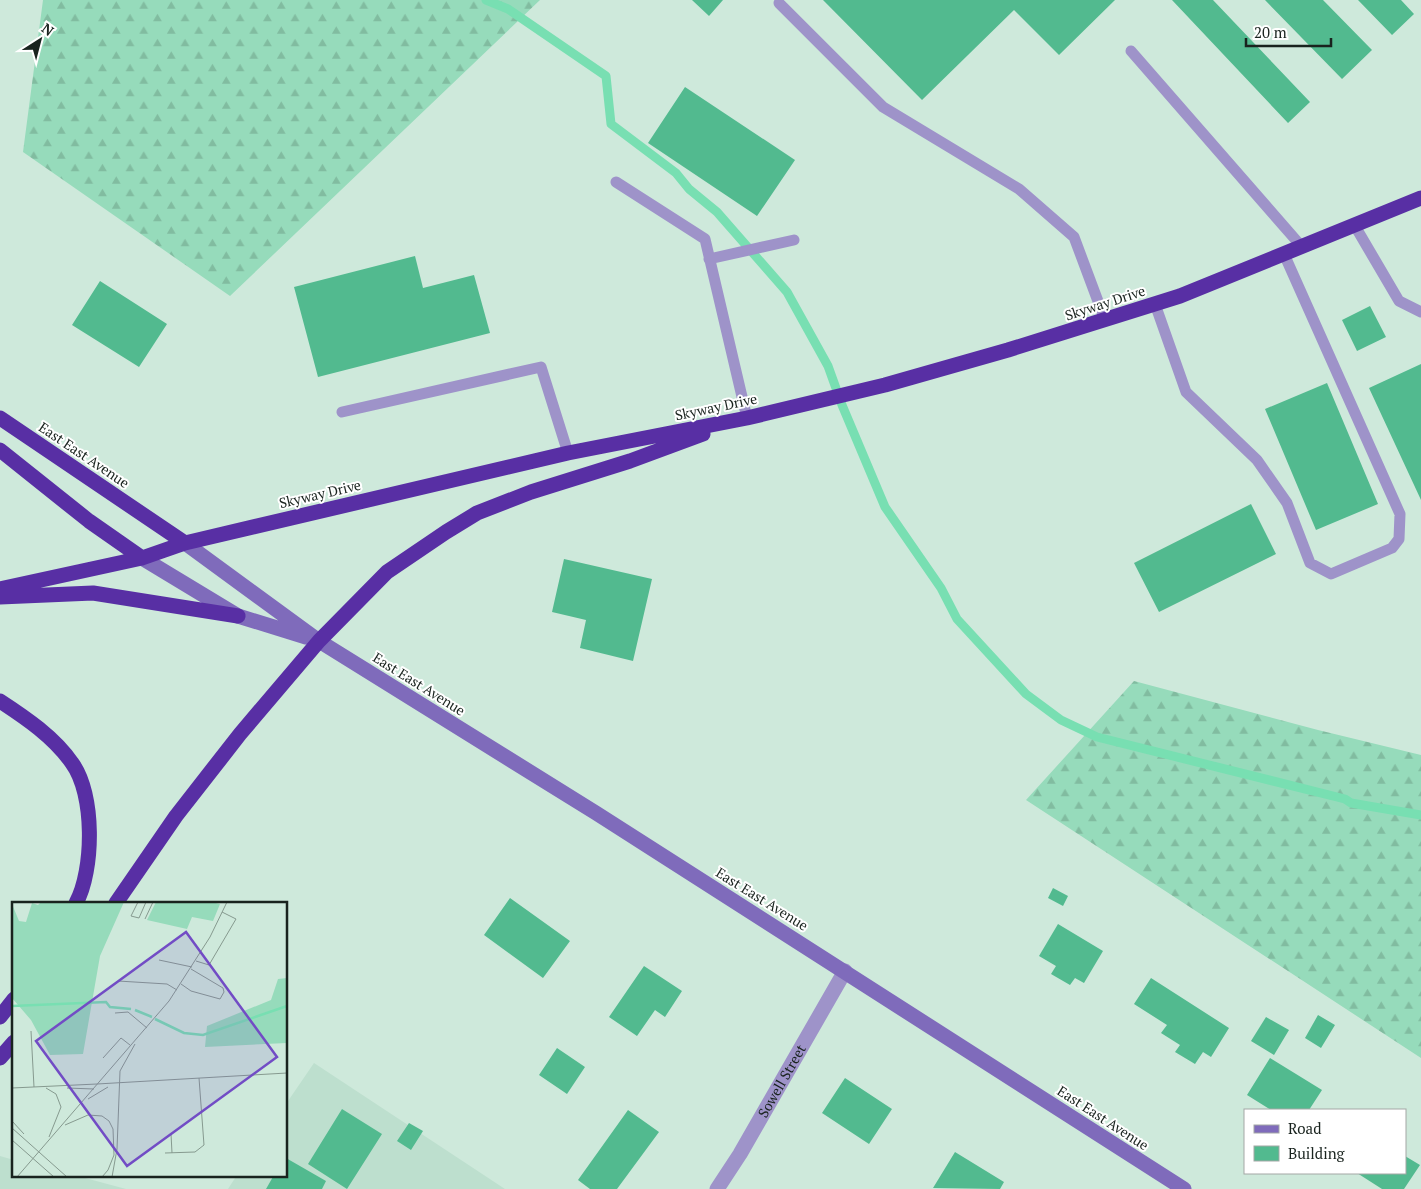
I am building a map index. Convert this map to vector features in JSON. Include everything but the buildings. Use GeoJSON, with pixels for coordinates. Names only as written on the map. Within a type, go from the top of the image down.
{"type":"FeatureCollection","features":[{"type":"Feature","properties":{"kind":"highway","name":"Skyway Drive"},"geometry":{"type":"LineString","coordinates":[[0,589],[142,558],[184,543],[568,453],[746,418],[885,385],[1008,350],[1180,296],[1421,198]]}},
{"type":"Feature","properties":{"kind":"highway","name":"East East Avenue"},"geometry":{"type":"LineString","coordinates":[[0,418],[184,543]]}},
{"type":"Feature","properties":{"kind":"highway"},"geometry":{"type":"LineString","coordinates":[[117,902],[176,816],[240,734],[319,641],[387,572],[478,513],[530,492],[630,461],[746,418]]}},
{"type":"Feature","properties":{"kind":"highway","name":"East East Avenue"},"geometry":{"type":"LineString","coordinates":[[0,450],[89,521],[142,558]]}},
{"type":"Feature","properties":{"kind":"highway"},"geometry":{"type":"LineString","coordinates":[[0,597],[93,593],[238,616]]}},
{"type":"Feature","properties":{"kind":"highway"},"geometry":{"type":"LineString","coordinates":[[0,701],[28,720],[63,751],[74,765],[84,788],[90,826],[89,855],[80,896],[77,902]]}},
{"type":"Feature","properties":{"kind":"highway"},"geometry":{"type":"LineString","coordinates":[[0,1017],[12,1002]]}},
{"type":"Feature","properties":{"kind":"highway"},"geometry":{"type":"LineString","coordinates":[[0,1058],[12,1044]]}},
{"type":"Feature","properties":{"kind":"street","name":"East East Avenue"},"geometry":{"type":"LineString","coordinates":[[184,543],[319,641],[604,818],[1184,1189]]}},
{"type":"Feature","properties":{"kind":"street","name":"East East Avenue"},"geometry":{"type":"LineString","coordinates":[[142,558],[238,616],[319,641]]}},
{"type":"Feature","properties":{"kind":"street","name":"Sowell Street"},"geometry":{"type":"LineString","coordinates":[[717,1189],[740,1154],[845,971]]}},
{"type":"Feature","properties":{"kind":"lane"},"geometry":{"type":"LineString","coordinates":[[779,3],[883,107],[1019,190],[1074,237],[1106,320]]}},
{"type":"Feature","properties":{"kind":"lane"},"geometry":{"type":"LineString","coordinates":[[1131,51],[1302,247]]}},
{"type":"Feature","properties":{"kind":"lane"},"geometry":{"type":"LineString","coordinates":[[616,182],[705,239],[746,418]]}},
{"type":"Feature","properties":{"kind":"lane"},"geometry":{"type":"LineString","coordinates":[[1355,226],[1400,302],[1421,312]]}},
{"type":"Feature","properties":{"kind":"lane"},"geometry":{"type":"LineString","coordinates":[[709,258],[794,240]]}},
{"type":"Feature","properties":{"kind":"lane"},"geometry":{"type":"LineString","coordinates":[[1155,304],[1186,392],[1258,460],[1287,503],[1310,563],[1332,574],[1392,548],[1398,539],[1400,514],[1284,254]]}},
{"type":"Feature","properties":{"kind":"lane"},"geometry":{"type":"LineString","coordinates":[[342,412],[542,367],[568,453]]}},
{"type":"Feature","properties":{"kind":"shaded area"},"geometry":{"type":"Polygon","coordinates":[[[314,1063],[505,1189],[228,1189],[236,1176],[288,1176],[288,1101],[314,1063]]]}},
{"type":"Feature","properties":{"kind":"shaded area"},"geometry":{"type":"Polygon","coordinates":[[[0,1156],[12,1159],[12,1176],[78,1176],[126,1189],[0,1189],[0,1156]]]}},
{"type":"Feature","properties":{"kind":"green space"},"geometry":{"type":"Polygon","coordinates":[[[43,0],[540,0],[230,296],[23,152],[43,0]]]}},
{"type":"Feature","properties":{"kind":"green space"},"geometry":{"type":"Polygon","coordinates":[[[1134,681],[1318,730],[1421,755],[1421,1058],[1026,800],[1134,681]]]}},
{"type":"Feature","properties":{"kind":"waterway"},"geometry":{"type":"LineString","coordinates":[[486,0],[508,9],[606,76],[611,124],[676,173],[689,189],[717,212],[787,292],[828,366],[842,405],[885,507],[941,588],[957,619],[1026,694],[1061,720],[1097,737],[1345,799],[1351,803],[1421,815]]}}]}
